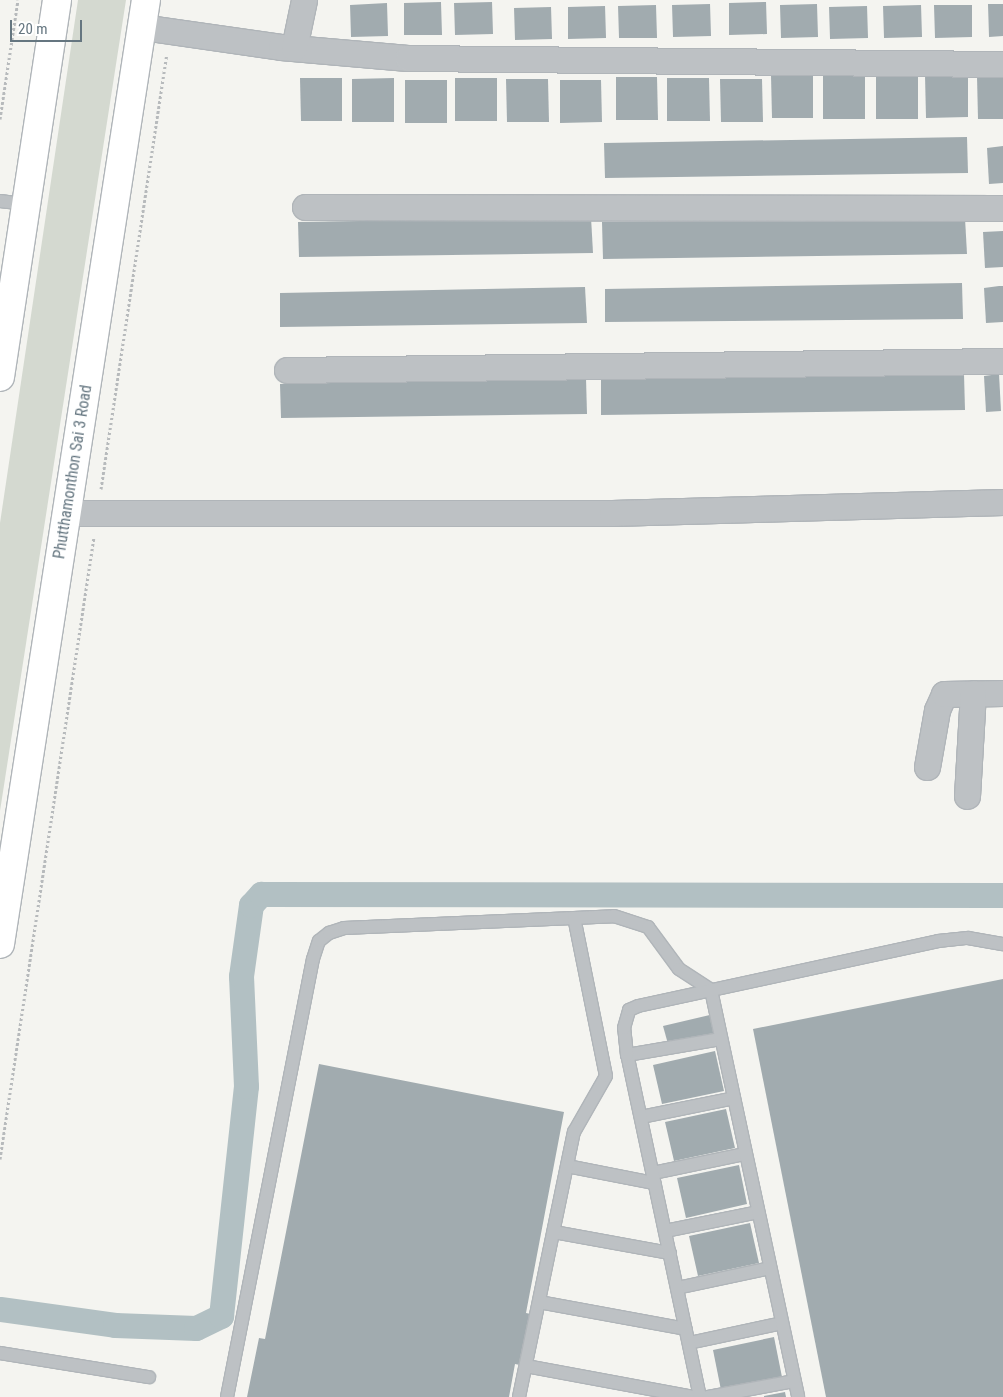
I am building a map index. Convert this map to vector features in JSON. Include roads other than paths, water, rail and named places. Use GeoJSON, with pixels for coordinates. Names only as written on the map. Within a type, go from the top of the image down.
{"type":"FeatureCollection","features":[{"type":"Feature","properties":{"kind":"main road"},"geometry":{"type":"LineString","coordinates":[[0,378],[57,0]]}},
{"type":"Feature","properties":{"kind":"main road","name":"Phutthamonthon Sai 3 Road"},"geometry":{"type":"LineString","coordinates":[[0,944],[146,0]]}},
{"type":"Feature","properties":{"kind":"street"},"geometry":{"type":"LineString","coordinates":[[294,48],[304,0]]}},
{"type":"Feature","properties":{"kind":"street"},"geometry":{"type":"LineString","coordinates":[[142,27],[294,48],[408,58],[1003,64]]}},
{"type":"Feature","properties":{"kind":"street"},"geometry":{"type":"LineString","coordinates":[[304,207],[1003,208]]}},
{"type":"Feature","properties":{"kind":"street"},"geometry":{"type":"LineString","coordinates":[[287,370],[1003,361]]}},
{"type":"Feature","properties":{"kind":"street"},"geometry":{"type":"LineString","coordinates":[[66,513],[274,515],[612,512],[1003,502]]}},
{"type":"Feature","properties":{"kind":"street"},"geometry":{"type":"LineString","coordinates":[[967,796],[973,693]]}},
{"type":"Feature","properties":{"kind":"street"},"geometry":{"type":"LineString","coordinates":[[927,767],[937,710],[944,694],[1003,693]]}},
{"type":"Feature","properties":{"kind":"lane"},"geometry":{"type":"LineString","coordinates":[[0,201],[26,204]]}},
{"type":"Feature","properties":{"kind":"lane"},"geometry":{"type":"LineString","coordinates":[[228,1397],[312,959],[319,941],[329,933],[344,928],[614,916],[643,924],[655,933],[679,969],[711,990],[798,1397]]}},
{"type":"Feature","properties":{"kind":"lane"},"geometry":{"type":"LineString","coordinates":[[520,1397],[567,1166],[579,1120],[606,1076],[574,918]]}},
{"type":"Feature","properties":{"kind":"lane"},"geometry":{"type":"LineString","coordinates":[[700,1397],[627,1055],[624,1028],[629,1010],[711,990],[946,940],[968,938],[1003,944]]}},
{"type":"Feature","properties":{"kind":"lane"},"geometry":{"type":"LineString","coordinates":[[627,1055],[721,1039]]}},
{"type":"Feature","properties":{"kind":"lane"},"geometry":{"type":"LineString","coordinates":[[641,1117],[734,1098]]}},
{"type":"Feature","properties":{"kind":"lane"},"geometry":{"type":"LineString","coordinates":[[567,1166],[653,1178],[745,1154]]}},
{"type":"Feature","properties":{"kind":"lane"},"geometry":{"type":"LineString","coordinates":[[665,1230],[758,1212]]}},
{"type":"Feature","properties":{"kind":"lane"},"geometry":{"type":"LineString","coordinates":[[554,1232],[670,1253]]}},
{"type":"Feature","properties":{"kind":"lane"},"geometry":{"type":"LineString","coordinates":[[677,1288],[770,1268]]}},
{"type":"Feature","properties":{"kind":"lane"},"geometry":{"type":"LineString","coordinates":[[539,1302],[686,1329]]}},
{"type":"Feature","properties":{"kind":"lane"},"geometry":{"type":"LineString","coordinates":[[689,1343],[782,1323]]}},
{"type":"Feature","properties":{"kind":"lane"},"geometry":{"type":"LineString","coordinates":[[0,1352],[150,1376]]}},
{"type":"Feature","properties":{"kind":"lane"},"geometry":{"type":"LineString","coordinates":[[526,1366],[693,1397]]}},
{"type":"Feature","properties":{"kind":"lane"},"geometry":{"type":"LineString","coordinates":[[708,1397],[794,1381]]}},
{"type":"Feature","properties":{"kind":"waterway"},"geometry":{"type":"LineString","coordinates":[[0,1309],[115,1325],[196,1328],[221,1316],[246,1086],[241,976],[251,905],[261,894],[1003,895]]}}]}
